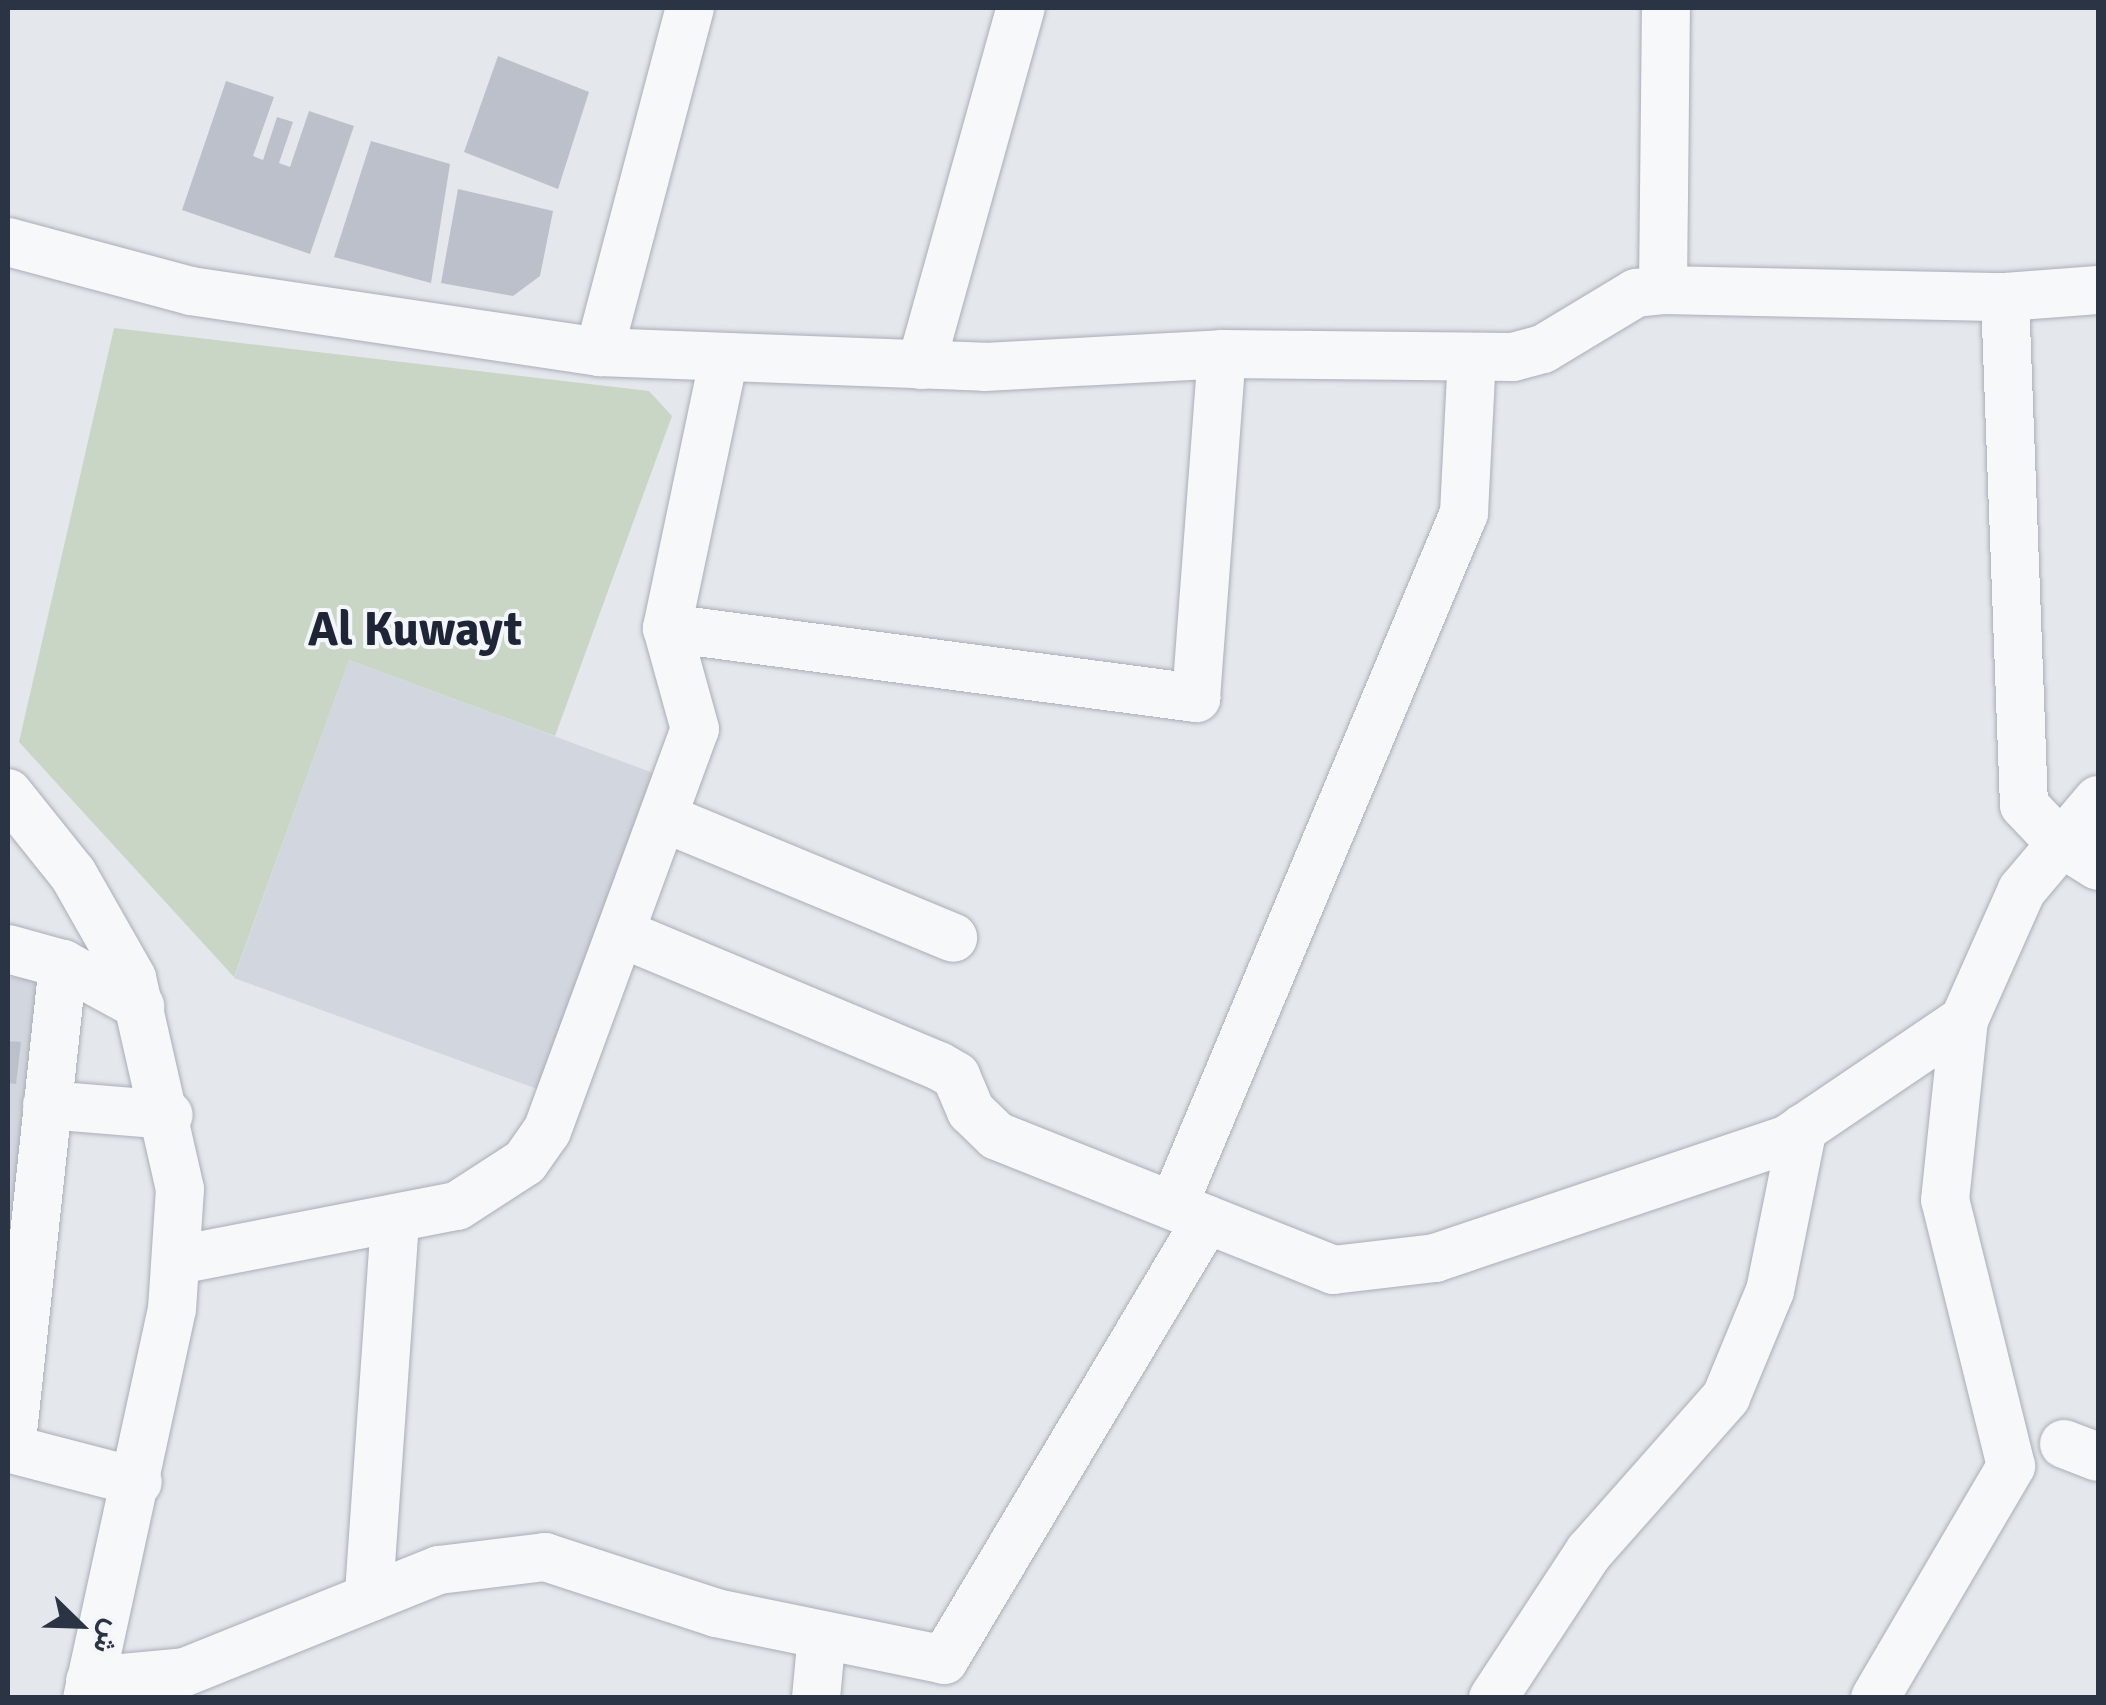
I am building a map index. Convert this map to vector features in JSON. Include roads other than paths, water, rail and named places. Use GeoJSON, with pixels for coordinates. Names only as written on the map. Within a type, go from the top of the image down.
{"type":"FeatureCollection","features":[{"type":"Feature","properties":{"kind":"street"},"geometry":{"type":"LineString","coordinates":[[599,352],[690,8]]}},
{"type":"Feature","properties":{"kind":"street"},"geometry":{"type":"LineString","coordinates":[[921,365],[1021,8]]}},
{"type":"Feature","properties":{"kind":"street"},"geometry":{"type":"LineString","coordinates":[[1664,290],[1666,8]]}},
{"type":"Feature","properties":{"kind":"street"},"geometry":{"type":"LineString","coordinates":[[8,242],[192,291],[599,352],[921,365],[1222,354],[1472,357],[1542,349],[1636,293],[1664,290],[2006,297],[2098,290]]}},
{"type":"Feature","properties":{"kind":"street"},"geometry":{"type":"LineString","coordinates":[[2006,297],[2024,805],[2058,841],[2098,866]]}},
{"type":"Feature","properties":{"kind":"street"},"geometry":{"type":"LineString","coordinates":[[667,628],[1196,698],[1222,354]]}},
{"type":"Feature","properties":{"kind":"street"},"geometry":{"type":"LineString","coordinates":[[8,793],[105,925],[140,1006],[168,1115],[180,1190],[178,1260],[138,1482],[88,1689],[186,1672],[369,1593],[484,1559],[545,1557],[716,1613],[944,1660],[1190,1212],[1464,513],[1472,357]]}},
{"type":"Feature","properties":{"kind":"street"},"geometry":{"type":"LineString","coordinates":[[178,1260],[395,1221],[456,1206],[525,1162],[569,1084],[695,730],[667,628],[724,358]]}},
{"type":"Feature","properties":{"kind":"street"},"geometry":{"type":"LineString","coordinates":[[1875,1698],[2011,1466],[1945,1200],[1964,1020],[2022,890],[2058,841],[2098,800]]}},
{"type":"Feature","properties":{"kind":"street"},"geometry":{"type":"LineString","coordinates":[[664,818],[953,938]]}},
{"type":"Feature","properties":{"kind":"street"},"geometry":{"type":"LineString","coordinates":[[623,934],[939,1066],[956,1076],[972,1111],[997,1136],[1333,1270],[1435,1258],[1674,1183],[1804,1128],[1964,1020]]}},
{"type":"Feature","properties":{"kind":"street"},"geometry":{"type":"LineString","coordinates":[[8,949],[63,964],[140,1006]]}},
{"type":"Feature","properties":{"kind":"street"},"geometry":{"type":"LineString","coordinates":[[63,964],[11,1450],[138,1482]]}},
{"type":"Feature","properties":{"kind":"street"},"geometry":{"type":"LineString","coordinates":[[48,1105],[168,1115]]}},
{"type":"Feature","properties":{"kind":"street"},"geometry":{"type":"LineString","coordinates":[[1493,1698],[1589,1552],[1726,1396],[1770,1291],[1804,1128]]}},
{"type":"Feature","properties":{"kind":"street"},"geometry":{"type":"LineString","coordinates":[[369,1593],[395,1221]]}},
{"type":"Feature","properties":{"kind":"street"},"geometry":{"type":"LineString","coordinates":[[816,1698],[822,1634]]}},
{"type":"Feature","properties":{"kind":"district","name":"Al Kuwayt"},"geometry":{"type":"Point","coordinates":[415,630]}}]}
